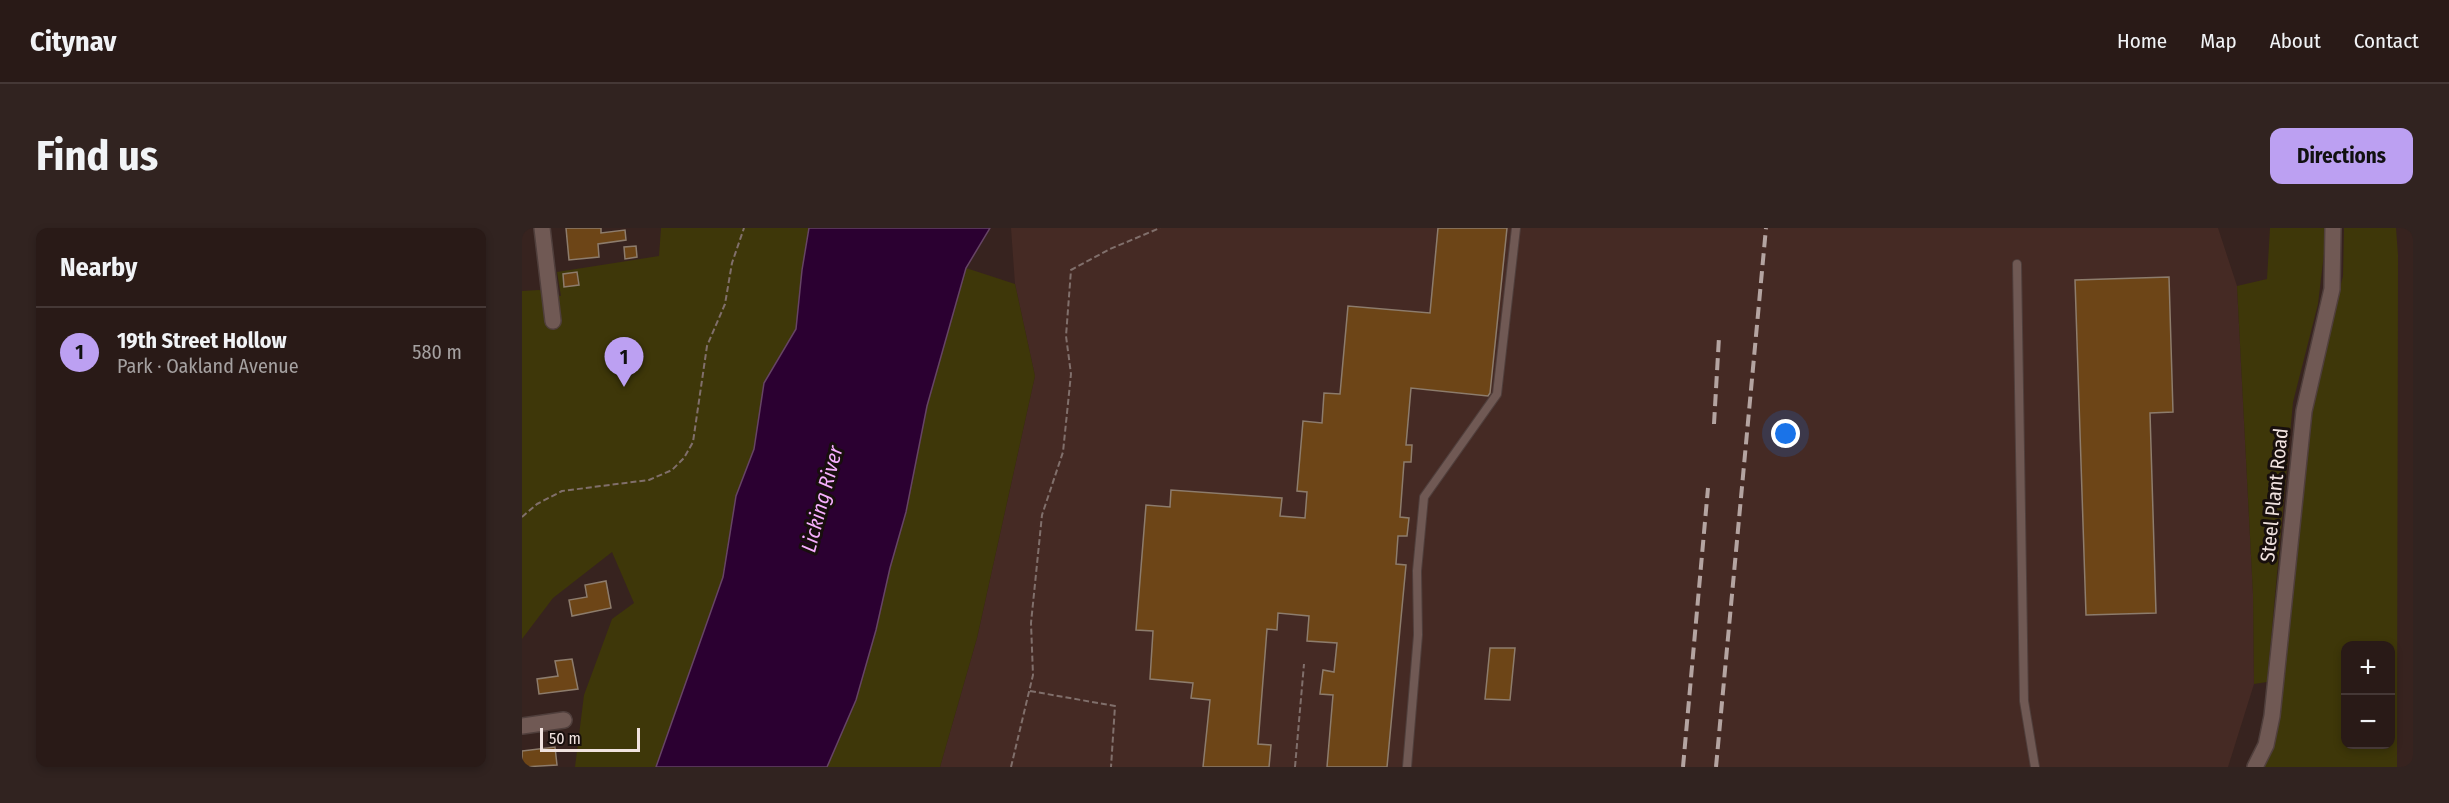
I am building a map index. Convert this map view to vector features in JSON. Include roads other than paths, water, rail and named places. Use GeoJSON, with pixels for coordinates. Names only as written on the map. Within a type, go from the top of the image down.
{"type":"FeatureCollection","features":[{"type":"Feature","properties":{"kind":"street"},"geometry":{"type":"LineString","coordinates":[[542,228],[553,321]]}},
{"type":"Feature","properties":{"kind":"street","name":"Steel Plant Road"},"geometry":{"type":"LineString","coordinates":[[2255,767],[2266,745],[2272,716],[2304,411],[2332,289],[2333,228]]}},
{"type":"Feature","properties":{"kind":"street"},"geometry":{"type":"LineString","coordinates":[[522,726],[564,720]]}},
{"type":"Feature","properties":{"kind":"lane"},"geometry":{"type":"LineString","coordinates":[[1407,767],[1418,636],[1417,571],[1424,497],[1497,394],[1516,228]]}},
{"type":"Feature","properties":{"kind":"lane"},"geometry":{"type":"LineString","coordinates":[[2017,264],[2024,701],[2035,767]]}},
{"type":"Feature","properties":{"kind":"water","name":"Licking River"},"geometry":{"type":"Polygon","coordinates":[[[809,228],[990,228],[966,268],[927,406],[906,512],[876,630],[856,700],[827,767],[656,767],[723,577],[736,496],[754,449],[764,383],[796,329],[809,228]]]}},
{"type":"Feature","properties":{"kind":"railway"},"geometry":{"type":"LineString","coordinates":[[1716,767],[1766,228]]}},
{"type":"Feature","properties":{"kind":"railway"},"geometry":{"type":"LineString","coordinates":[[1714,424],[1719,337]]}},
{"type":"Feature","properties":{"kind":"railway"},"geometry":{"type":"LineString","coordinates":[[1683,767],[1708,488]]}},
{"type":"Feature","properties":{"kind":"place","name":"19th Street Hollow"},"geometry":{"type":"Point","coordinates":[624,387]}}]}
